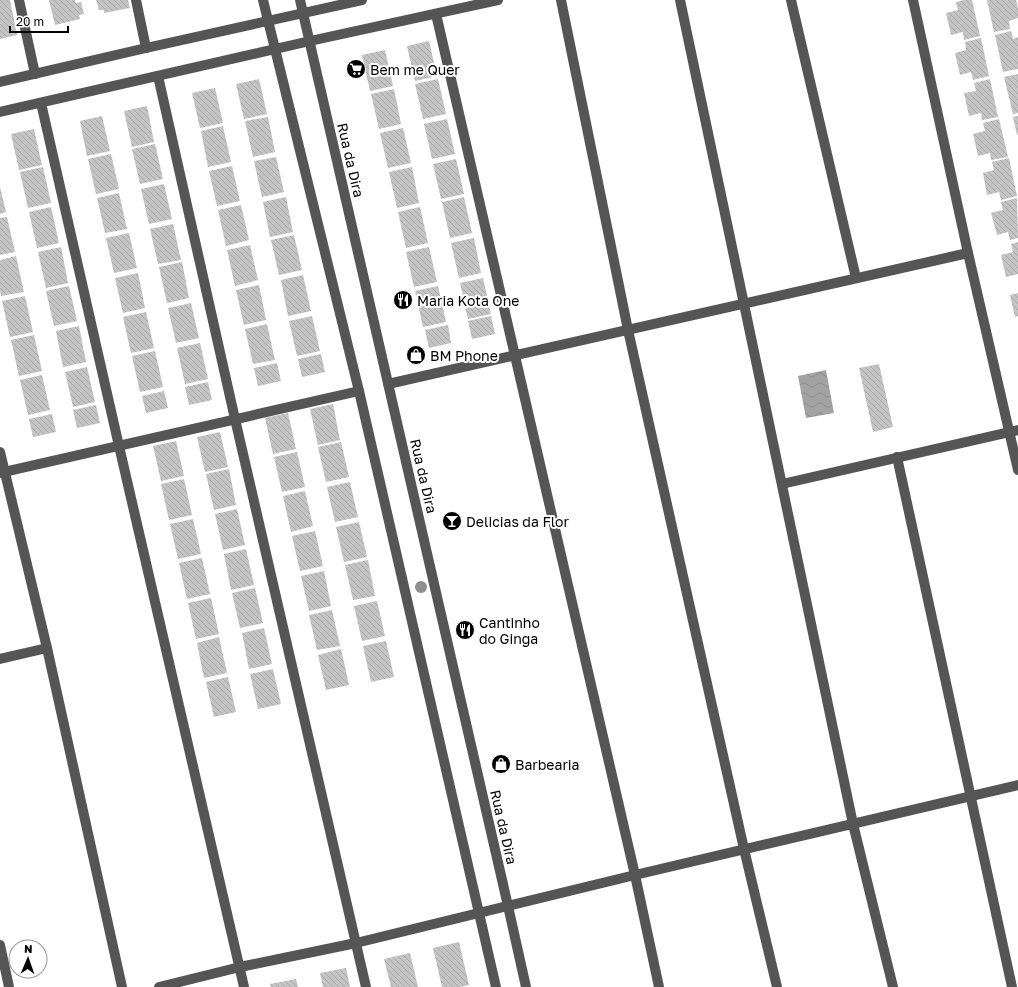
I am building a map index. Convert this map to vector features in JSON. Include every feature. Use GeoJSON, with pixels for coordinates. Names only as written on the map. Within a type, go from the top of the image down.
{"type":"FeatureCollection","features":[{"type":"Feature","properties":{"kind":"street"},"geometry":{"type":"LineString","coordinates":[[19,0],[35,74]]}},
{"type":"Feature","properties":{"kind":"street"},"geometry":{"type":"LineString","coordinates":[[136,0],[146,48]]}},
{"type":"Feature","properties":{"kind":"street"},"geometry":{"type":"LineString","coordinates":[[263,0],[359,391],[480,912],[496,987]]}},
{"type":"Feature","properties":{"kind":"street","name":"Rua da Dira"},"geometry":{"type":"LineString","coordinates":[[300,0],[526,987]]}},
{"type":"Feature","properties":{"kind":"street"},"geometry":{"type":"LineString","coordinates":[[0,82],[362,0]]}},
{"type":"Feature","properties":{"kind":"street"},"geometry":{"type":"LineString","coordinates":[[0,112],[310,41],[498,0]]}},
{"type":"Feature","properties":{"kind":"street"},"geometry":{"type":"LineString","coordinates":[[561,0],[628,330],[744,849],[777,987]]}},
{"type":"Feature","properties":{"kind":"street"},"geometry":{"type":"LineString","coordinates":[[680,0],[853,824],[894,987]]}},
{"type":"Feature","properties":{"kind":"street"},"geometry":{"type":"LineString","coordinates":[[791,0],[856,278]]}},
{"type":"Feature","properties":{"kind":"street"},"geometry":{"type":"LineString","coordinates":[[913,0],[968,253],[1014,431],[1018,470]]}},
{"type":"Feature","properties":{"kind":"street"},"geometry":{"type":"LineString","coordinates":[[436,14],[635,875],[659,987]]}},
{"type":"Feature","properties":{"kind":"street"},"geometry":{"type":"LineString","coordinates":[[158,76],[235,419],[366,987]]}},
{"type":"Feature","properties":{"kind":"street"},"geometry":{"type":"LineString","coordinates":[[41,103],[244,987]]}},
{"type":"Feature","properties":{"kind":"street"},"geometry":{"type":"LineString","coordinates":[[388,384],[968,253]]}},
{"type":"Feature","properties":{"kind":"street"},"geometry":{"type":"LineString","coordinates":[[2,473],[359,391]]}},
{"type":"Feature","properties":{"kind":"street"},"geometry":{"type":"LineString","coordinates":[[782,484],[1014,431]]}},
{"type":"Feature","properties":{"kind":"street"},"geometry":{"type":"LineString","coordinates":[[0,452],[2,473],[47,648],[122,987]]}},
{"type":"Feature","properties":{"kind":"street"},"geometry":{"type":"LineString","coordinates":[[897,457],[1012,987]]}},
{"type":"Feature","properties":{"kind":"street"},"geometry":{"type":"LineString","coordinates":[[0,659],[47,648]]}},
{"type":"Feature","properties":{"kind":"street"},"geometry":{"type":"LineString","coordinates":[[159,987],[240,967],[356,943],[635,875],[1018,785]]}},
{"type":"Feature","properties":{"kind":"street"},"geometry":{"type":"LineString","coordinates":[[0,945],[9,987]]}},
{"type":"Feature","properties":{"kind":"water"},"geometry":{"type":"Polygon","coordinates":[[[826,370],[834,413],[806,418],[798,376],[826,370]]]}},
{"type":"Feature","properties":{"kind":"building"},"geometry":{"type":"Polygon","coordinates":[[[0,0],[10,0],[17,35],[0,39],[0,0]]]}},
{"type":"Feature","properties":{"kind":"building"},"geometry":{"type":"Polygon","coordinates":[[[49,0],[75,0],[76,3],[81,2],[84,14],[79,15],[80,19],[55,25],[49,0]]]}},
{"type":"Feature","properties":{"kind":"building"},"geometry":{"type":"Polygon","coordinates":[[[96,0],[128,0],[130,8],[104,13],[104,10],[99,10],[96,0]]]}},
{"type":"Feature","properties":{"kind":"building"},"geometry":{"type":"Polygon","coordinates":[[[972,0],[980,36],[964,40],[963,32],[951,35],[946,13],[958,10],[956,2],[972,0]]]}},
{"type":"Feature","properties":{"kind":"building"},"geometry":{"type":"Polygon","coordinates":[[[987,0],[1016,0],[1018,18],[1009,21],[1010,29],[994,32],[987,0]]]}},
{"type":"Feature","properties":{"kind":"building"},"geometry":{"type":"Polygon","coordinates":[[[1011,31],[1013,39],[1018,37],[1018,69],[1003,72],[995,35],[1011,31]]]}},
{"type":"Feature","properties":{"kind":"building"},"geometry":{"type":"Polygon","coordinates":[[[981,38],[989,76],[973,80],[971,72],[960,75],[955,53],[966,50],[965,42],[981,38]]]}},
{"type":"Feature","properties":{"kind":"building"},"geometry":{"type":"Polygon","coordinates":[[[429,41],[437,76],[415,81],[407,46],[429,41]]]}},
{"type":"Feature","properties":{"kind":"building"},"geometry":{"type":"Polygon","coordinates":[[[385,50],[393,86],[370,91],[362,55],[385,50]]]}},
{"type":"Feature","properties":{"kind":"building"},"geometry":{"type":"Polygon","coordinates":[[[1018,74],[1018,113],[1013,114],[1004,77],[1018,74]]]}},
{"type":"Feature","properties":{"kind":"building"},"geometry":{"type":"Polygon","coordinates":[[[259,79],[267,114],[244,119],[236,84],[259,79]]]}},
{"type":"Feature","properties":{"kind":"building"},"geometry":{"type":"Polygon","coordinates":[[[438,79],[446,114],[423,119],[415,84],[438,79]]]}},
{"type":"Feature","properties":{"kind":"building"},"geometry":{"type":"Polygon","coordinates":[[[990,79],[998,117],[982,120],[981,113],[969,116],[964,93],[976,91],[974,83],[990,79]]]}},
{"type":"Feature","properties":{"kind":"building"},"geometry":{"type":"Polygon","coordinates":[[[215,88],[223,123],[200,128],[192,93],[215,88]]]}},
{"type":"Feature","properties":{"kind":"building"},"geometry":{"type":"Polygon","coordinates":[[[394,89],[401,124],[379,129],[371,94],[394,89]]]}},
{"type":"Feature","properties":{"kind":"building"},"geometry":{"type":"Polygon","coordinates":[[[147,106],[154,142],[132,147],[124,111],[147,106]]]}},
{"type":"Feature","properties":{"kind":"building"},"geometry":{"type":"Polygon","coordinates":[[[102,116],[110,151],[87,156],[80,121],[102,116]]]}},
{"type":"Feature","properties":{"kind":"building"},"geometry":{"type":"Polygon","coordinates":[[[1018,116],[1018,135],[1017,135],[1013,117],[1018,116]]]}},
{"type":"Feature","properties":{"kind":"building"},"geometry":{"type":"Polygon","coordinates":[[[268,117],[275,152],[253,157],[245,121],[268,117]]]}},
{"type":"Feature","properties":{"kind":"building"},"geometry":{"type":"Polygon","coordinates":[[[447,119],[455,154],[432,159],[424,124],[447,119]]]}},
{"type":"Feature","properties":{"kind":"building"},"geometry":{"type":"Polygon","coordinates":[[[999,119],[1008,157],[991,160],[990,153],[978,156],[973,134],[985,131],[983,123],[999,119]]]}},
{"type":"Feature","properties":{"kind":"building"},"geometry":{"type":"Polygon","coordinates":[[[223,126],[231,162],[208,167],[201,131],[223,126]]]}},
{"type":"Feature","properties":{"kind":"building"},"geometry":{"type":"Polygon","coordinates":[[[403,128],[411,163],[388,168],[380,133],[403,128]]]}},
{"type":"Feature","properties":{"kind":"building"},"geometry":{"type":"Polygon","coordinates":[[[34,129],[42,165],[19,170],[11,134],[34,129]]]}},
{"type":"Feature","properties":{"kind":"building"},"geometry":{"type":"Polygon","coordinates":[[[155,144],[163,179],[140,184],[132,149],[155,144]]]}},
{"type":"Feature","properties":{"kind":"building"},"geometry":{"type":"Polygon","coordinates":[[[111,154],[119,189],[96,194],[88,159],[111,154]]]}},
{"type":"Feature","properties":{"kind":"building"},"geometry":{"type":"Polygon","coordinates":[[[276,157],[284,192],[262,197],[254,161],[276,157]]]}},
{"type":"Feature","properties":{"kind":"building"},"geometry":{"type":"Polygon","coordinates":[[[1009,158],[1017,196],[1001,200],[999,192],[987,195],[983,173],[994,170],[992,162],[1009,158]]]}},
{"type":"Feature","properties":{"kind":"building"},"geometry":{"type":"Polygon","coordinates":[[[456,159],[464,194],[441,199],[433,164],[456,159]]]}},
{"type":"Feature","properties":{"kind":"building"},"geometry":{"type":"Polygon","coordinates":[[[232,166],[240,201],[217,206],[209,171],[232,166]]]}},
{"type":"Feature","properties":{"kind":"building"},"geometry":{"type":"Polygon","coordinates":[[[43,167],[51,203],[28,208],[20,172],[43,167]]]}},
{"type":"Feature","properties":{"kind":"building"},"geometry":{"type":"Polygon","coordinates":[[[412,167],[419,203],[397,208],[389,172],[412,167]]]}},
{"type":"Feature","properties":{"kind":"building"},"geometry":{"type":"Polygon","coordinates":[[[164,184],[172,219],[149,224],[141,189],[164,184]]]}},
{"type":"Feature","properties":{"kind":"building"},"geometry":{"type":"Polygon","coordinates":[[[0,187],[6,212],[0,214],[0,187]]]}},
{"type":"Feature","properties":{"kind":"building"},"geometry":{"type":"Polygon","coordinates":[[[119,193],[127,229],[105,233],[97,198],[119,193]]]}},
{"type":"Feature","properties":{"kind":"building"},"geometry":{"type":"Polygon","coordinates":[[[286,197],[293,232],[270,237],[263,202],[286,197]]]}},
{"type":"Feature","properties":{"kind":"building"},"geometry":{"type":"Polygon","coordinates":[[[464,197],[472,233],[450,238],[442,202],[464,197]]]}},
{"type":"Feature","properties":{"kind":"building"},"geometry":{"type":"Polygon","coordinates":[[[1017,198],[1018,238],[1010,240],[1008,232],[997,235],[991,213],[1003,210],[1001,202],[1017,198]]]}},
{"type":"Feature","properties":{"kind":"building"},"geometry":{"type":"Polygon","coordinates":[[[241,205],[249,240],[226,246],[218,210],[241,205]]]}},
{"type":"Feature","properties":{"kind":"building"},"geometry":{"type":"Polygon","coordinates":[[[51,207],[59,243],[37,248],[29,212],[51,207]]]}},
{"type":"Feature","properties":{"kind":"building"},"geometry":{"type":"Polygon","coordinates":[[[420,207],[428,243],[406,248],[398,212],[420,207]]]}},
{"type":"Feature","properties":{"kind":"building"},"geometry":{"type":"Polygon","coordinates":[[[7,217],[15,252],[0,255],[0,218],[7,217]]]}},
{"type":"Feature","properties":{"kind":"building"},"geometry":{"type":"Polygon","coordinates":[[[173,224],[181,260],[158,264],[150,229],[173,224]]]}},
{"type":"Feature","properties":{"kind":"building"},"geometry":{"type":"Polygon","coordinates":[[[129,233],[137,268],[114,273],[106,238],[129,233]]]}},
{"type":"Feature","properties":{"kind":"building"},"geometry":{"type":"Polygon","coordinates":[[[294,235],[302,270],[279,275],[271,240],[294,235]]]}},
{"type":"Feature","properties":{"kind":"building"},"geometry":{"type":"Polygon","coordinates":[[[474,238],[481,273],[459,278],[451,243],[474,238]]]}},
{"type":"Feature","properties":{"kind":"building"},"geometry":{"type":"Polygon","coordinates":[[[1018,242],[1018,274],[1006,277],[1001,255],[1013,252],[1011,244],[1018,242]]]}},
{"type":"Feature","properties":{"kind":"building"},"geometry":{"type":"Polygon","coordinates":[[[250,245],[258,280],[235,286],[227,250],[250,245]]]}},
{"type":"Feature","properties":{"kind":"building"},"geometry":{"type":"Polygon","coordinates":[[[61,247],[68,283],[46,288],[38,252],[61,247]]]}},
{"type":"Feature","properties":{"kind":"building"},"geometry":{"type":"Polygon","coordinates":[[[429,247],[437,282],[414,287],[406,252],[429,247]]]}},
{"type":"Feature","properties":{"kind":"building"},"geometry":{"type":"Polygon","coordinates":[[[16,256],[24,292],[1,296],[0,260],[16,256]]]}},
{"type":"Feature","properties":{"kind":"building"},"geometry":{"type":"Polygon","coordinates":[[[182,262],[189,298],[167,303],[159,267],[182,262]]]}},
{"type":"Feature","properties":{"kind":"building"},"geometry":{"type":"Polygon","coordinates":[[[138,273],[145,308],[123,313],[115,278],[138,273]]]}},
{"type":"Feature","properties":{"kind":"building"},"geometry":{"type":"Polygon","coordinates":[[[303,275],[311,311],[288,316],[281,280],[303,275]]]}},
{"type":"Feature","properties":{"kind":"building"},"geometry":{"type":"Polygon","coordinates":[[[483,278],[491,314],[468,319],[460,283],[483,278]]]}},
{"type":"Feature","properties":{"kind":"building"},"geometry":{"type":"Polygon","coordinates":[[[259,285],[266,320],[244,325],[236,290],[259,285]]]}},
{"type":"Feature","properties":{"kind":"building"},"geometry":{"type":"Polygon","coordinates":[[[69,286],[77,321],[54,326],[46,291],[69,286]]]}},
{"type":"Feature","properties":{"kind":"building"},"geometry":{"type":"Polygon","coordinates":[[[438,286],[446,322],[423,327],[415,291],[438,286]]]}},
{"type":"Feature","properties":{"kind":"building"},"geometry":{"type":"Polygon","coordinates":[[[1018,293],[1018,316],[1015,317],[1010,295],[1018,293]]]}},
{"type":"Feature","properties":{"kind":"building"},"geometry":{"type":"Polygon","coordinates":[[[25,296],[33,332],[10,337],[2,301],[25,296]]]}},
{"type":"Feature","properties":{"kind":"building"},"geometry":{"type":"Polygon","coordinates":[[[191,303],[199,338],[176,343],[168,308],[191,303]]]}},
{"type":"Feature","properties":{"kind":"building"},"geometry":{"type":"Polygon","coordinates":[[[146,312],[154,348],[131,353],[123,317],[146,312]]]}},
{"type":"Feature","properties":{"kind":"building"},"geometry":{"type":"Polygon","coordinates":[[[312,316],[320,351],[297,356],[289,321],[312,316]]]}},
{"type":"Feature","properties":{"kind":"building"},"geometry":{"type":"Polygon","coordinates":[[[491,316],[495,334],[472,339],[468,321],[491,316]]]}},
{"type":"Feature","properties":{"kind":"building"},"geometry":{"type":"Polygon","coordinates":[[[267,324],[275,360],[253,364],[245,329],[267,324]]]}},
{"type":"Feature","properties":{"kind":"building"},"geometry":{"type":"Polygon","coordinates":[[[448,325],[451,343],[429,348],[425,330],[448,325]]]}},
{"type":"Feature","properties":{"kind":"building"},"geometry":{"type":"Polygon","coordinates":[[[79,326],[86,362],[63,367],[56,331],[79,326]]]}},
{"type":"Feature","properties":{"kind":"building"},"geometry":{"type":"Polygon","coordinates":[[[34,335],[42,371],[19,376],[11,340],[34,335]]]}},
{"type":"Feature","properties":{"kind":"building"},"geometry":{"type":"Polygon","coordinates":[[[200,343],[208,379],[185,384],[177,348],[200,343]]]}},
{"type":"Feature","properties":{"kind":"building"},"geometry":{"type":"Polygon","coordinates":[[[155,351],[163,387],[140,392],[132,356],[155,351]]]}},
{"type":"Feature","properties":{"kind":"building"},"geometry":{"type":"Polygon","coordinates":[[[321,354],[325,372],[302,377],[298,359],[321,354]]]}},
{"type":"Feature","properties":{"kind":"building"},"geometry":{"type":"Polygon","coordinates":[[[277,363],[281,381],[258,386],[254,368],[277,363]]]}},
{"type":"Feature","properties":{"kind":"building"},"geometry":{"type":"Polygon","coordinates":[[[879,364],[893,427],[873,432],[859,368],[879,364]]]}},
{"type":"Feature","properties":{"kind":"building"},"geometry":{"type":"Polygon","coordinates":[[[87,367],[95,402],[73,407],[65,372],[87,367]]]}},
{"type":"Feature","properties":{"kind":"building"},"geometry":{"type":"Polygon","coordinates":[[[42,375],[50,410],[28,415],[20,380],[42,375]]]}},
{"type":"Feature","properties":{"kind":"building"},"geometry":{"type":"Polygon","coordinates":[[[208,382],[212,400],[189,405],[185,387],[208,382]]]}},
{"type":"Feature","properties":{"kind":"building"},"geometry":{"type":"Polygon","coordinates":[[[164,391],[168,408],[146,413],[142,396],[164,391]]]}},
{"type":"Feature","properties":{"kind":"building"},"geometry":{"type":"Polygon","coordinates":[[[333,404],[340,440],[318,445],[310,409],[333,404]]]}},
{"type":"Feature","properties":{"kind":"building"},"geometry":{"type":"Polygon","coordinates":[[[96,405],[100,423],[77,428],[73,410],[96,405]]]}},
{"type":"Feature","properties":{"kind":"building"},"geometry":{"type":"Polygon","coordinates":[[[288,413],[296,449],[273,454],[265,418],[288,413]]]}},
{"type":"Feature","properties":{"kind":"building"},"geometry":{"type":"Polygon","coordinates":[[[52,414],[56,432],[33,437],[29,419],[52,414]]]}},
{"type":"Feature","properties":{"kind":"building"},"geometry":{"type":"Polygon","coordinates":[[[220,432],[228,467],[205,472],[197,437],[220,432]]]}},
{"type":"Feature","properties":{"kind":"building"},"geometry":{"type":"Polygon","coordinates":[[[176,441],[184,476],[161,481],[153,446],[176,441]]]}},
{"type":"Feature","properties":{"kind":"building"},"geometry":{"type":"Polygon","coordinates":[[[341,442],[349,477],[326,482],[318,447],[341,442]]]}},
{"type":"Feature","properties":{"kind":"building"},"geometry":{"type":"Polygon","coordinates":[[[297,452],[305,487],[282,492],[274,457],[297,452]]]}},
{"type":"Feature","properties":{"kind":"building"},"geometry":{"type":"Polygon","coordinates":[[[229,469],[236,505],[214,510],[206,474],[229,469]]]}},
{"type":"Feature","properties":{"kind":"building"},"geometry":{"type":"Polygon","coordinates":[[[184,479],[192,515],[169,520],[161,484],[184,479]]]}},
{"type":"Feature","properties":{"kind":"building"},"geometry":{"type":"Polygon","coordinates":[[[350,482],[358,517],[335,522],[327,487],[350,482]]]}},
{"type":"Feature","properties":{"kind":"building"},"geometry":{"type":"Polygon","coordinates":[[[305,491],[313,526],[291,532],[283,496],[305,491]]]}},
{"type":"Feature","properties":{"kind":"building"},"geometry":{"type":"Polygon","coordinates":[[[237,509],[245,545],[223,550],[215,514],[237,509]]]}},
{"type":"Feature","properties":{"kind":"building"},"geometry":{"type":"Polygon","coordinates":[[[193,519],[201,554],[178,559],[170,524],[193,519]]]}},
{"type":"Feature","properties":{"kind":"building"},"geometry":{"type":"Polygon","coordinates":[[[359,522],[367,557],[344,562],[336,527],[359,522]]]}},
{"type":"Feature","properties":{"kind":"building"},"geometry":{"type":"Polygon","coordinates":[[[315,531],[323,566],[300,571],[292,536],[315,531]]]}},
{"type":"Feature","properties":{"kind":"building"},"geometry":{"type":"Polygon","coordinates":[[[246,549],[254,585],[231,590],[224,554],[246,549]]]}},
{"type":"Feature","properties":{"kind":"building"},"geometry":{"type":"Polygon","coordinates":[[[202,558],[210,594],[187,599],[179,563],[202,558]]]}},
{"type":"Feature","properties":{"kind":"building"},"geometry":{"type":"Polygon","coordinates":[[[368,560],[375,596],[353,600],[345,565],[368,560]]]}},
{"type":"Feature","properties":{"kind":"building"},"geometry":{"type":"Polygon","coordinates":[[[324,571],[331,606],[309,611],[301,576],[324,571]]]}},
{"type":"Feature","properties":{"kind":"building"},"geometry":{"type":"Polygon","coordinates":[[[255,588],[263,623],[240,628],[232,593],[255,588]]]}},
{"type":"Feature","properties":{"kind":"building"},"geometry":{"type":"Polygon","coordinates":[[[211,598],[219,634],[196,639],[188,603],[211,598]]]}},
{"type":"Feature","properties":{"kind":"building"},"geometry":{"type":"Polygon","coordinates":[[[377,601],[385,636],[362,641],[354,606],[377,601]]]}},
{"type":"Feature","properties":{"kind":"building"},"geometry":{"type":"Polygon","coordinates":[[[332,610],[340,646],[317,650],[309,615],[332,610]]]}},
{"type":"Feature","properties":{"kind":"building"},"geometry":{"type":"Polygon","coordinates":[[[264,628],[272,664],[249,669],[242,633],[264,628]]]}},
{"type":"Feature","properties":{"kind":"building"},"geometry":{"type":"Polygon","coordinates":[[[219,637],[227,673],[204,678],[197,643],[219,637]]]}},
{"type":"Feature","properties":{"kind":"building"},"geometry":{"type":"Polygon","coordinates":[[[386,641],[394,677],[371,682],[363,646],[386,641]]]}},
{"type":"Feature","properties":{"kind":"building"},"geometry":{"type":"Polygon","coordinates":[[[341,649],[349,685],[326,690],[318,655],[341,649]]]}},
{"type":"Feature","properties":{"kind":"building"},"geometry":{"type":"Polygon","coordinates":[[[273,669],[281,704],[258,709],[250,674],[273,669]]]}},
{"type":"Feature","properties":{"kind":"building"},"geometry":{"type":"Polygon","coordinates":[[[228,677],[236,712],[214,717],[206,682],[228,677]]]}},
{"type":"Feature","properties":{"kind":"building"},"geometry":{"type":"Polygon","coordinates":[[[459,942],[469,985],[460,987],[442,987],[433,948],[459,942]]]}},
{"type":"Feature","properties":{"kind":"building"},"geometry":{"type":"Polygon","coordinates":[[[410,953],[418,987],[391,987],[384,959],[410,953]]]}},
{"type":"Feature","properties":{"kind":"building"},"geometry":{"type":"Polygon","coordinates":[[[346,968],[350,987],[323,987],[320,973],[346,968]]]}},
{"type":"Feature","properties":{"kind":"building"},"geometry":{"type":"Polygon","coordinates":[[[296,979],[298,987],[271,987],[270,984],[296,979]]]}},
{"type":"Feature","properties":{"kind":"place","name":"Bem me Quer"},"geometry":{"type":"Point","coordinates":[356,69]}},
{"type":"Feature","properties":{"kind":"place","name":"Maria Kota One"},"geometry":{"type":"Point","coordinates":[403,300]}},
{"type":"Feature","properties":{"kind":"place","name":"BM Phone"},"geometry":{"type":"Point","coordinates":[416,355]}},
{"type":"Feature","properties":{"kind":"place","name":"Delicias da Flor"},"geometry":{"type":"Point","coordinates":[452,521]}},
{"type":"Feature","properties":{"kind":"place","name":"Cantinho do Ginga"},"geometry":{"type":"Point","coordinates":[465,630]}},
{"type":"Feature","properties":{"kind":"place","name":"Barbearia"},"geometry":{"type":"Point","coordinates":[501,764]}}]}
